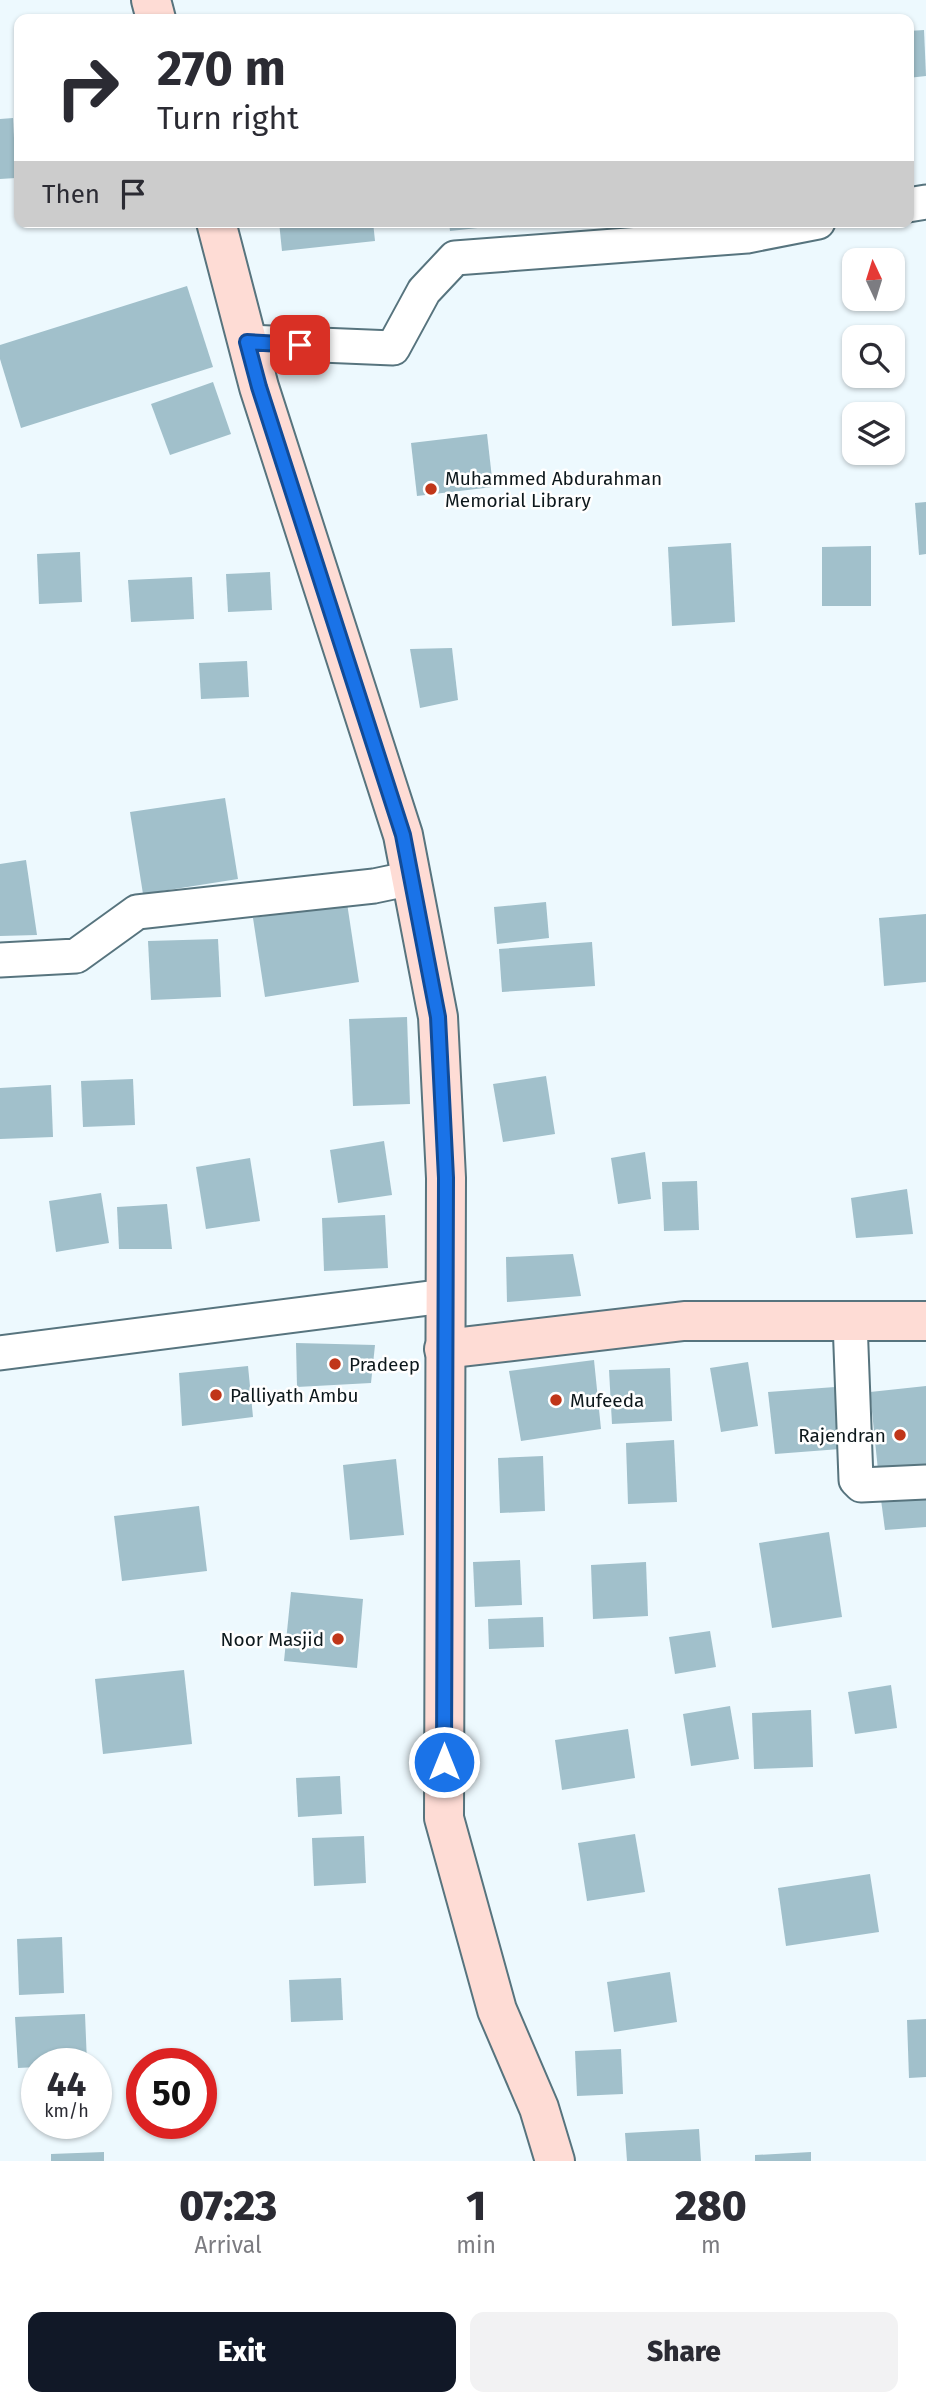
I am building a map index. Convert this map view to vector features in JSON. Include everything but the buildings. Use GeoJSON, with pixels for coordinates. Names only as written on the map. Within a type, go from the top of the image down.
{"type":"FeatureCollection","features":[{"type":"Feature","properties":{"kind":"main road"},"geometry":{"type":"LineString","coordinates":[[218,228],[259,387],[403,835],[438,1017],[446,1178],[443,1818],[497,2010],[539,2108],[555,2161]]}},
{"type":"Feature","properties":{"kind":"main road"},"geometry":{"type":"LineString","coordinates":[[444,1349],[684,1321],[926,1321]]}},
{"type":"Feature","properties":{"kind":"street"},"geometry":{"type":"LineString","coordinates":[[247,342],[393,348],[424,291],[455,258],[747,236],[788,228]]}},
{"type":"Feature","properties":{"kind":"street"},"geometry":{"type":"LineString","coordinates":[[0,960],[76,956],[137,912],[374,886],[412,878]]}},
{"type":"Feature","properties":{"kind":"street"},"geometry":{"type":"LineString","coordinates":[[0,1353],[444,1296]]}},
{"type":"Feature","properties":{"kind":"street"},"geometry":{"type":"LineString","coordinates":[[850,1321],[856,1480],[861,1485],[926,1482]]}},
{"type":"Feature","properties":{"kind":"place","name":"Muhammed Abdurahman Memorial Library"},"geometry":{"type":"Point","coordinates":[431,489]}},
{"type":"Feature","properties":{"kind":"place","name":"Pradeep"},"geometry":{"type":"Point","coordinates":[335,1364]}},
{"type":"Feature","properties":{"kind":"place","name":"Palliyath Ambu"},"geometry":{"type":"Point","coordinates":[216,1395]}},
{"type":"Feature","properties":{"kind":"place","name":"Mufeeda"},"geometry":{"type":"Point","coordinates":[556,1400]}},
{"type":"Feature","properties":{"kind":"place","name":"Rajendran"},"geometry":{"type":"Point","coordinates":[900,1435]}},
{"type":"Feature","properties":{"kind":"place","name":"Noor Masjid"},"geometry":{"type":"Point","coordinates":[338,1639]}},
{"type":"Feature","properties":{"kind":"route"},"geometry":{"type":"LineString","coordinates":[[300,345],[247,342],[259,387],[315,553],[403,835],[438,1017],[446,1178],[444,1762]]}}]}
